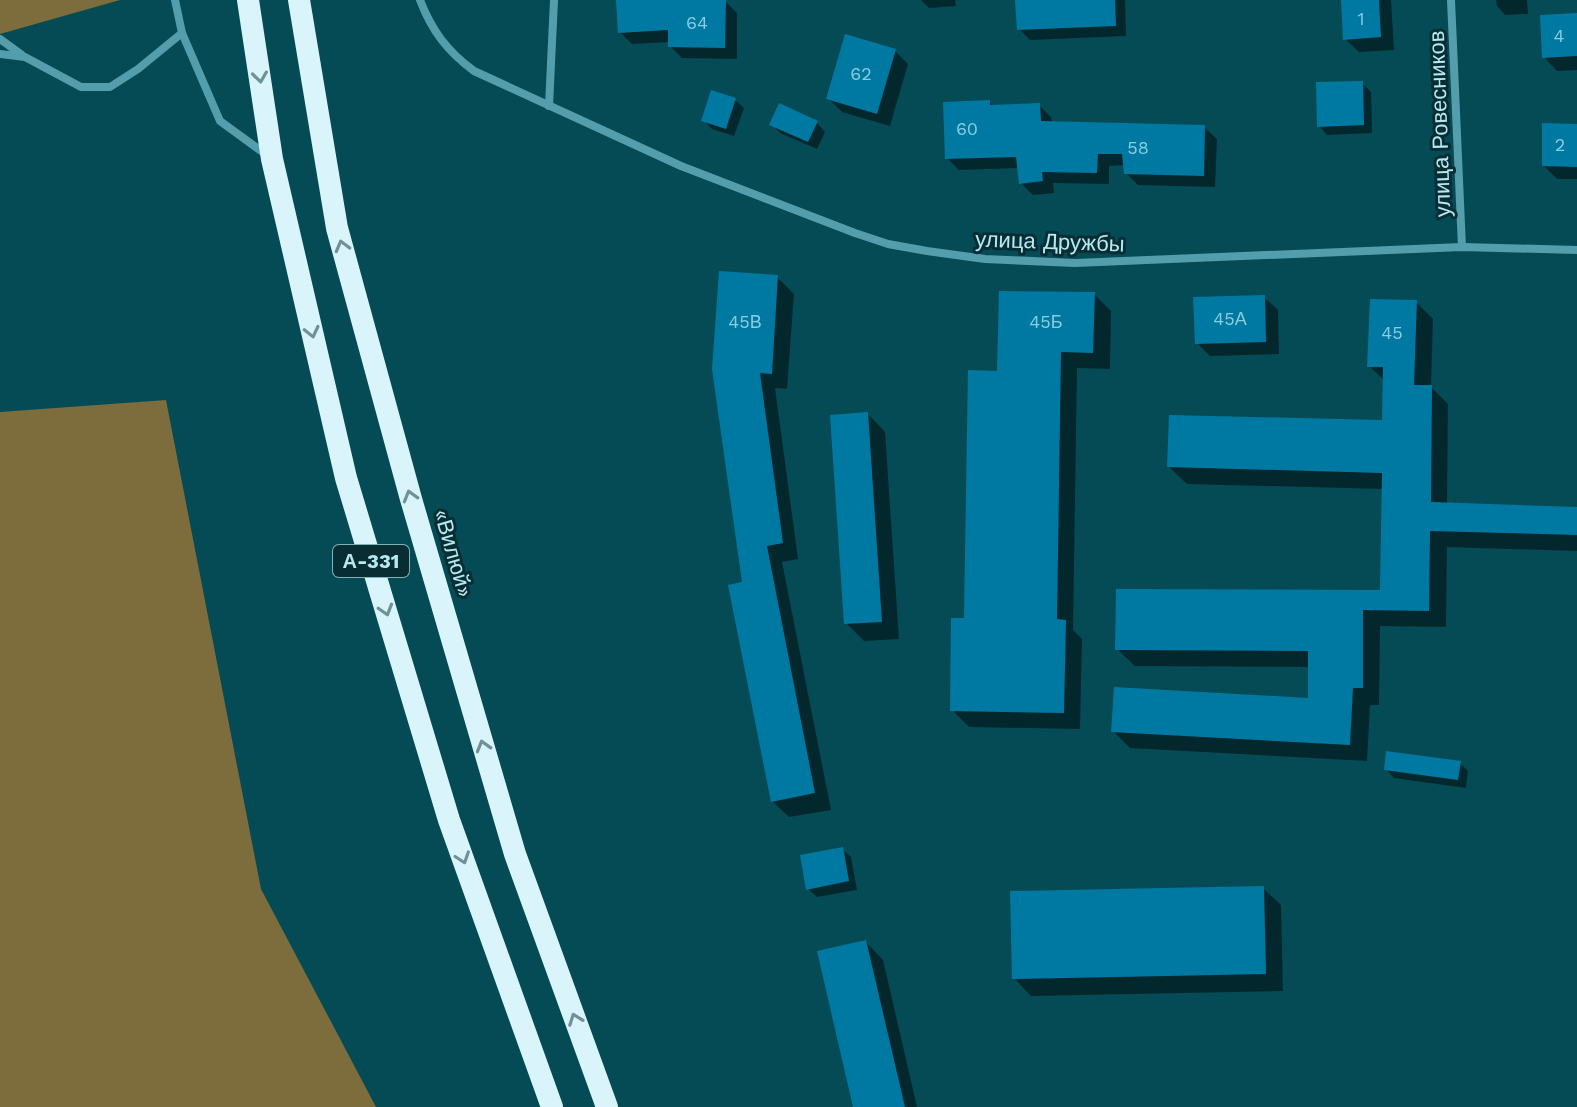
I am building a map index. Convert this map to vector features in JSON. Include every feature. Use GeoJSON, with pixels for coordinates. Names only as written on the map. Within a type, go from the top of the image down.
{"type":"FeatureCollection","features":[{"type":"Feature","properties":{"kind":"highway","name":"А-331"},"geometry":{"type":"LineString","coordinates":[[248,0],[272,159],[346,478],[449,820],[552,1107]]}},
{"type":"Feature","properties":{"kind":"highway","name":"«Вилюй»"},"geometry":{"type":"LineString","coordinates":[[299,0],[337,228],[411,499],[515,854],[607,1107]]}},
{"type":"Feature","properties":{"kind":"street"},"geometry":{"type":"LineString","coordinates":[[175,0],[182,33],[220,121],[272,159]]}},
{"type":"Feature","properties":{"kind":"street","name":"улица Дружбы"},"geometry":{"type":"LineString","coordinates":[[420,0],[427,20],[452,55],[474,71],[681,166],[888,244],[985,259],[1075,263],[1462,247],[1577,250]]}},
{"type":"Feature","properties":{"kind":"street"},"geometry":{"type":"LineString","coordinates":[[549,106],[554,0]]}},
{"type":"Feature","properties":{"kind":"street","name":"улица Ровесников"},"geometry":{"type":"LineString","coordinates":[[1451,0],[1462,247]]}},
{"type":"Feature","properties":{"kind":"street"},"geometry":{"type":"LineString","coordinates":[[0,39],[25,57],[81,87],[110,87],[138,69],[182,33]]}},
{"type":"Feature","properties":{"kind":"street"},"geometry":{"type":"LineString","coordinates":[[0,54],[25,57]]}},
{"type":"Feature","properties":{"kind":"shaded area"},"geometry":{"type":"Polygon","coordinates":[[[0,0],[120,0],[0,34],[0,0]]]}},
{"type":"Feature","properties":{"kind":"shaded area"},"geometry":{"type":"Polygon","coordinates":[[[166,400],[261,889],[376,1107],[0,1107],[0,412],[166,400]]]}},
{"type":"Feature","properties":{"kind":"building"},"geometry":{"type":"Polygon","coordinates":[[[616,0],[726,0],[725,48],[668,47],[668,30],[618,33],[616,0]]]}},
{"type":"Feature","properties":{"kind":"building"},"geometry":{"type":"Polygon","coordinates":[[[1015,0],[1115,0],[1116,26],[1017,30],[1015,0]]]}},
{"type":"Feature","properties":{"kind":"building"},"geometry":{"type":"Polygon","coordinates":[[[1341,0],[1379,0],[1381,37],[1343,40],[1341,0]]]}},
{"type":"Feature","properties":{"kind":"building"},"geometry":{"type":"Polygon","coordinates":[[[1577,13],[1577,56],[1542,58],[1540,15],[1577,13]]]}},
{"type":"Feature","properties":{"kind":"building"},"geometry":{"type":"Polygon","coordinates":[[[845,34],[896,49],[877,114],[826,99],[845,34]]]}},
{"type":"Feature","properties":{"kind":"building"},"geometry":{"type":"Polygon","coordinates":[[[1363,81],[1364,125],[1317,127],[1316,82],[1363,81]]]}},
{"type":"Feature","properties":{"kind":"building"},"geometry":{"type":"Polygon","coordinates":[[[711,90],[736,98],[726,129],[701,121],[711,90]]]}},
{"type":"Feature","properties":{"kind":"building"},"geometry":{"type":"Polygon","coordinates":[[[990,100],[990,105],[1040,103],[1041,121],[1205,125],[1204,176],[1124,174],[1122,154],[1098,154],[1097,173],[1042,172],[1043,181],[1019,184],[1016,157],[945,159],[943,102],[990,100]]]}},
{"type":"Feature","properties":{"kind":"building"},"geometry":{"type":"Polygon","coordinates":[[[779,103],[818,121],[808,142],[769,125],[779,103]]]}},
{"type":"Feature","properties":{"kind":"building"},"geometry":{"type":"Polygon","coordinates":[[[1542,123],[1577,124],[1577,167],[1542,166],[1542,123]]]}},
{"type":"Feature","properties":{"kind":"building"},"geometry":{"type":"Polygon","coordinates":[[[719,271],[778,275],[772,374],[760,373],[783,543],[767,546],[815,793],[771,802],[728,585],[742,582],[712,369],[719,271]]]}},
{"type":"Feature","properties":{"kind":"building"},"geometry":{"type":"Polygon","coordinates":[[[999,291],[1095,292],[1093,353],[1061,352],[1057,619],[1066,620],[1064,713],[950,711],[951,618],[964,618],[968,370],[997,371],[999,291]]]}},
{"type":"Feature","properties":{"kind":"building"},"geometry":{"type":"Polygon","coordinates":[[[1265,295],[1266,342],[1195,344],[1193,297],[1265,295]]]}},
{"type":"Feature","properties":{"kind":"building"},"geometry":{"type":"Polygon","coordinates":[[[1370,299],[1417,300],[1414,385],[1432,385],[1431,502],[1577,507],[1577,535],[1430,531],[1429,611],[1363,610],[1363,688],[1353,688],[1350,745],[1111,732],[1114,687],[1308,698],[1308,651],[1115,650],[1116,589],[1380,590],[1382,473],[1167,467],[1169,415],[1382,420],[1383,367],[1367,367],[1370,299]]]}},
{"type":"Feature","properties":{"kind":"building"},"geometry":{"type":"Polygon","coordinates":[[[868,412],[882,622],[844,624],[830,415],[868,412]]]}},
{"type":"Feature","properties":{"kind":"building"},"geometry":{"type":"Polygon","coordinates":[[[1386,751],[1461,761],[1458,780],[1384,770],[1386,751]]]}},
{"type":"Feature","properties":{"kind":"building"},"geometry":{"type":"Polygon","coordinates":[[[843,847],[849,881],[806,890],[800,855],[843,847]]]}},
{"type":"Feature","properties":{"kind":"building"},"geometry":{"type":"Polygon","coordinates":[[[1264,886],[1266,974],[1012,979],[1010,891],[1264,886]]]}},
{"type":"Feature","properties":{"kind":"building"},"geometry":{"type":"Polygon","coordinates":[[[866,940],[905,1107],[853,1107],[817,951],[866,940]]]}}]}
